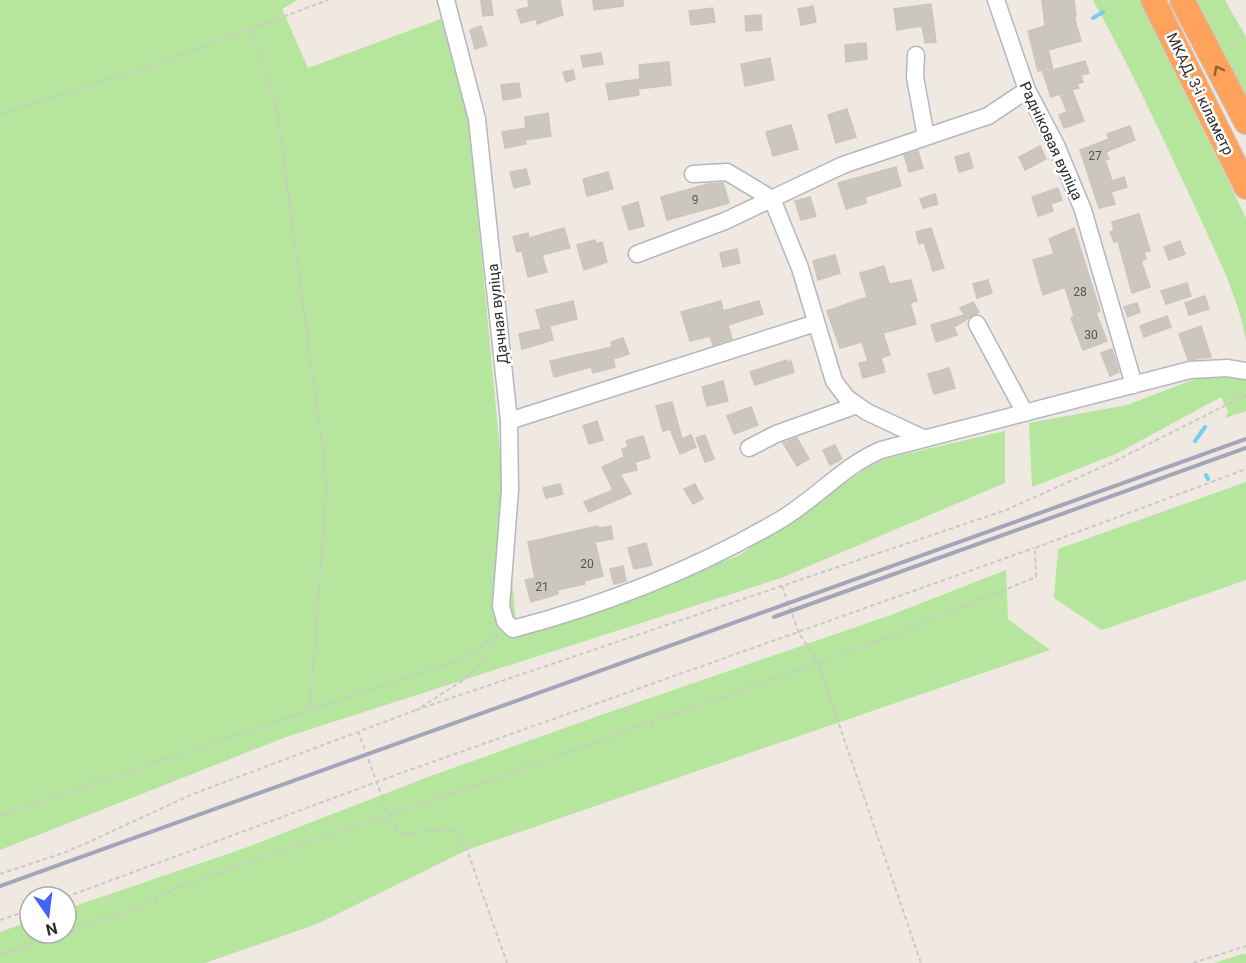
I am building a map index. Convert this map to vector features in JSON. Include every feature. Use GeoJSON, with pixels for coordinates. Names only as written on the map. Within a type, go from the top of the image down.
{"type":"FeatureCollection","features":[{"type":"Feature","properties":{"kind":"highway","name":"МКАД, 3-і кіламетр"},"geometry":{"type":"LineString","coordinates":[[1153,0],[1246,187]]}},
{"type":"Feature","properties":{"kind":"highway","name":"МКАД, 3-і кіламетр"},"geometry":{"type":"LineString","coordinates":[[1182,0],[1246,122]]}},
{"type":"Feature","properties":{"kind":"street","name":"Дачная вуліца"},"geometry":{"type":"LineString","coordinates":[[446,0],[477,119],[509,422],[510,490],[501,606],[505,632]]}},
{"type":"Feature","properties":{"kind":"street","name":"Радніковая вуліца"},"geometry":{"type":"LineString","coordinates":[[996,0],[1027,90],[1056,145],[1083,210],[1134,385]]}},
{"type":"Feature","properties":{"kind":"street"},"geometry":{"type":"LineString","coordinates":[[916,55],[915,77],[926,137]]}},
{"type":"Feature","properties":{"kind":"street"},"geometry":{"type":"LineString","coordinates":[[637,254],[725,221],[822,173],[988,116],[1027,90]]}},
{"type":"Feature","properties":{"kind":"street"},"geometry":{"type":"LineString","coordinates":[[693,174],[727,172],[772,199],[800,268],[834,381],[847,398],[857,405],[922,438]]}},
{"type":"Feature","properties":{"kind":"street"},"geometry":{"type":"LineString","coordinates":[[509,422],[816,323]]}},
{"type":"Feature","properties":{"kind":"street"},"geometry":{"type":"LineString","coordinates":[[977,324],[1025,413]]}},
{"type":"Feature","properties":{"kind":"street"},"geometry":{"type":"LineString","coordinates":[[505,632],[545,621],[721,552],[784,517],[864,457],[922,438],[1206,368],[1246,371]]}},
{"type":"Feature","properties":{"kind":"street"},"geometry":{"type":"LineString","coordinates":[[749,448],[776,434],[857,405]]}},
{"type":"Feature","properties":{"kind":"path"},"geometry":{"type":"LineString","coordinates":[[0,114],[154,65],[328,0]]}},
{"type":"Feature","properties":{"kind":"path"},"geometry":{"type":"LineString","coordinates":[[251,30],[276,103],[327,482],[310,710]]}},
{"type":"Feature","properties":{"kind":"path"},"geometry":{"type":"LineString","coordinates":[[0,874],[69,851],[193,794],[416,710],[1006,510],[1115,461],[1246,395]]}},
{"type":"Feature","properties":{"kind":"path"},"geometry":{"type":"LineString","coordinates":[[78,893],[376,782],[1035,548],[1246,469]]}},
{"type":"Feature","properties":{"kind":"path"},"geometry":{"type":"LineString","coordinates":[[0,954],[22,949],[45,936],[67,934],[249,861],[389,816],[818,663],[1036,578],[1035,548]]}},
{"type":"Feature","properties":{"kind":"path"},"geometry":{"type":"LineString","coordinates":[[782,586],[799,633],[818,663],[921,963]]}},
{"type":"Feature","properties":{"kind":"path"},"geometry":{"type":"LineString","coordinates":[[0,815],[467,657],[505,632]]}},
{"type":"Feature","properties":{"kind":"path"},"geometry":{"type":"LineString","coordinates":[[416,710],[462,681],[484,661],[505,632]]}},
{"type":"Feature","properties":{"kind":"path"},"geometry":{"type":"LineString","coordinates":[[358,731],[389,816],[397,831],[403,834],[453,830],[467,850],[507,963]]}},
{"type":"Feature","properties":{"kind":"path"},"geometry":{"type":"LineString","coordinates":[[0,920],[18,913]]}},
{"type":"Feature","properties":{"kind":"path"},"geometry":{"type":"LineString","coordinates":[[1193,963],[1246,946]]}},
{"type":"Feature","properties":{"kind":"green space"},"geometry":{"type":"Polygon","coordinates":[[[0,0],[298,0],[282,9],[308,68],[441,19],[469,121],[517,633],[738,556],[879,460],[1005,431],[1005,483],[781,578],[286,737],[0,850],[0,0]]]}},
{"type":"Feature","properties":{"kind":"green space"},"geometry":{"type":"Polygon","coordinates":[[[1093,0],[1141,0],[1246,218],[1246,342],[1232,291],[1184,182],[1093,0]]]}},
{"type":"Feature","properties":{"kind":"green space"},"geometry":{"type":"Polygon","coordinates":[[[1194,0],[1225,0],[1246,37],[1246,100],[1194,0]]]}},
{"type":"Feature","properties":{"kind":"green space"},"geometry":{"type":"Polygon","coordinates":[[[1208,374],[1246,378],[1246,411],[1225,418],[1228,411],[1221,397],[1116,454],[1032,487],[1029,423],[1127,405],[1208,374]]]}},
{"type":"Feature","properties":{"kind":"green space"},"geometry":{"type":"Polygon","coordinates":[[[1246,482],[1246,580],[1102,630],[1054,598],[1058,549],[1246,482]]]}},
{"type":"Feature","properties":{"kind":"green space"},"geometry":{"type":"Polygon","coordinates":[[[1006,570],[1008,619],[1050,650],[467,850],[317,924],[205,963],[0,963],[0,932],[18,925],[18,945],[78,945],[78,905],[245,848],[428,777],[604,714],[891,615],[1006,570]]]}},
{"type":"Feature","properties":{"kind":"green space"},"geometry":{"type":"Polygon","coordinates":[[[1246,954],[1246,963],[1214,963],[1246,954]]]}},
{"type":"Feature","properties":{"kind":"building"},"geometry":{"type":"Polygon","coordinates":[[[491,0],[493,15],[483,16],[481,1],[491,0]]]}},
{"type":"Feature","properties":{"kind":"building"},"geometry":{"type":"Polygon","coordinates":[[[528,0],[560,0],[563,15],[537,24],[536,19],[521,23],[517,10],[529,7],[528,0]]]}},
{"type":"Feature","properties":{"kind":"building"},"geometry":{"type":"Polygon","coordinates":[[[593,0],[623,0],[623,6],[594,10],[593,0]]]}},
{"type":"Feature","properties":{"kind":"building"},"geometry":{"type":"Polygon","coordinates":[[[1042,0],[1074,0],[1076,16],[1074,16],[1081,41],[1048,50],[1053,70],[1085,61],[1089,73],[1081,75],[1083,82],[1077,84],[1079,88],[1072,90],[1084,121],[1064,128],[1059,115],[1067,112],[1060,94],[1051,97],[1042,70],[1038,71],[1028,31],[1045,26],[1042,0]]]}},
{"type":"Feature","properties":{"kind":"building"},"geometry":{"type":"Polygon","coordinates":[[[931,4],[936,42],[925,43],[922,26],[897,30],[894,9],[931,4]]]}},
{"type":"Feature","properties":{"kind":"building"},"geometry":{"type":"Polygon","coordinates":[[[813,6],[816,22],[801,25],[798,9],[813,6]]]}},
{"type":"Feature","properties":{"kind":"building"},"geometry":{"type":"Polygon","coordinates":[[[713,8],[715,22],[691,25],[689,11],[713,8]]]}},
{"type":"Feature","properties":{"kind":"building"},"geometry":{"type":"Polygon","coordinates":[[[761,15],[762,30],[746,31],[745,16],[761,15]]]}},
{"type":"Feature","properties":{"kind":"building"},"geometry":{"type":"Polygon","coordinates":[[[481,26],[487,45],[475,49],[470,30],[481,26]]]}},
{"type":"Feature","properties":{"kind":"building"},"geometry":{"type":"Polygon","coordinates":[[[866,43],[867,59],[846,62],[845,45],[866,43]]]}},
{"type":"Feature","properties":{"kind":"building"},"geometry":{"type":"Polygon","coordinates":[[[601,53],[603,64],[583,67],[581,56],[601,53]]]}},
{"type":"Feature","properties":{"kind":"building"},"geometry":{"type":"Polygon","coordinates":[[[770,58],[774,80],[745,86],[741,64],[770,58]]]}},
{"type":"Feature","properties":{"kind":"building"},"geometry":{"type":"Polygon","coordinates":[[[669,62],[671,85],[638,89],[639,95],[609,100],[606,84],[640,79],[639,65],[669,62]]]}},
{"type":"Feature","properties":{"kind":"building"},"geometry":{"type":"Polygon","coordinates":[[[573,70],[575,79],[566,82],[563,72],[573,70]]]}},
{"type":"Feature","properties":{"kind":"building"},"geometry":{"type":"Polygon","coordinates":[[[519,83],[521,97],[503,100],[501,85],[519,83]]]}},
{"type":"Feature","properties":{"kind":"building"},"geometry":{"type":"Polygon","coordinates":[[[847,109],[856,137],[836,143],[828,115],[847,109]]]}},
{"type":"Feature","properties":{"kind":"building"},"geometry":{"type":"Polygon","coordinates":[[[548,113],[551,136],[525,140],[526,144],[505,148],[502,132],[526,128],[525,117],[548,113]]]}},
{"type":"Feature","properties":{"kind":"building"},"geometry":{"type":"Polygon","coordinates":[[[791,125],[798,149],[773,156],[766,132],[791,125]]]}},
{"type":"Feature","properties":{"kind":"building"},"geometry":{"type":"Polygon","coordinates":[[[1130,126],[1135,140],[1110,150],[1106,153],[1109,159],[1105,160],[1112,181],[1124,177],[1127,187],[1111,192],[1115,204],[1099,208],[1080,150],[1109,139],[1107,134],[1130,126]]]}},
{"type":"Feature","properties":{"kind":"building"},"geometry":{"type":"Polygon","coordinates":[[[1040,146],[1046,159],[1025,170],[1019,157],[1040,146]]]}},
{"type":"Feature","properties":{"kind":"building"},"geometry":{"type":"Polygon","coordinates":[[[918,151],[923,168],[909,172],[904,155],[918,151]]]}},
{"type":"Feature","properties":{"kind":"building"},"geometry":{"type":"Polygon","coordinates":[[[969,153],[973,168],[959,172],[955,157],[969,153]]]}},
{"type":"Feature","properties":{"kind":"building"},"geometry":{"type":"Polygon","coordinates":[[[896,167],[901,186],[865,197],[866,203],[846,209],[838,183],[896,167]]]}},
{"type":"Feature","properties":{"kind":"building"},"geometry":{"type":"Polygon","coordinates":[[[526,169],[530,184],[514,188],[510,172],[526,169]]]}},
{"type":"Feature","properties":{"kind":"building"},"geometry":{"type":"Polygon","coordinates":[[[608,172],[613,189],[587,196],[583,179],[608,172]]]}},
{"type":"Feature","properties":{"kind":"building"},"geometry":{"type":"Polygon","coordinates":[[[723,183],[729,203],[667,220],[661,197],[708,184],[723,183]]]}},
{"type":"Feature","properties":{"kind":"building"},"geometry":{"type":"Polygon","coordinates":[[[1058,188],[1062,200],[1051,204],[1053,211],[1038,216],[1032,197],[1058,188]]]}},
{"type":"Feature","properties":{"kind":"building"},"geometry":{"type":"Polygon","coordinates":[[[935,194],[938,204],[923,208],[920,199],[935,194]]]}},
{"type":"Feature","properties":{"kind":"building"},"geometry":{"type":"Polygon","coordinates":[[[810,197],[816,216],[801,220],[795,201],[810,197]]]}},
{"type":"Feature","properties":{"kind":"building"},"geometry":{"type":"Polygon","coordinates":[[[638,202],[644,226],[629,230],[622,207],[638,202]]]}},
{"type":"Feature","properties":{"kind":"building"},"geometry":{"type":"Polygon","coordinates":[[[1139,214],[1150,251],[1144,252],[1146,259],[1141,261],[1150,287],[1132,293],[1118,241],[1114,242],[1110,232],[1114,231],[1112,222],[1139,214]]]}},
{"type":"Feature","properties":{"kind":"building"},"geometry":{"type":"Polygon","coordinates":[[[564,228],[570,248],[542,255],[547,272],[528,277],[522,251],[517,252],[513,237],[528,233],[529,238],[564,228]]]}},
{"type":"Feature","properties":{"kind":"building"},"geometry":{"type":"Polygon","coordinates":[[[931,228],[944,268],[933,271],[924,242],[919,244],[916,232],[931,228]]]}},
{"type":"Feature","properties":{"kind":"building"},"geometry":{"type":"Polygon","coordinates":[[[1074,228],[1100,311],[1096,313],[1107,341],[1083,350],[1071,318],[1074,316],[1065,287],[1043,295],[1033,260],[1054,254],[1049,239],[1074,228]]]}},
{"type":"Feature","properties":{"kind":"building"},"geometry":{"type":"Polygon","coordinates":[[[595,240],[596,244],[602,242],[607,262],[584,270],[577,245],[595,240]]]}},
{"type":"Feature","properties":{"kind":"building"},"geometry":{"type":"Polygon","coordinates":[[[1180,241],[1185,254],[1169,260],[1164,247],[1180,241]]]}},
{"type":"Feature","properties":{"kind":"building"},"geometry":{"type":"Polygon","coordinates":[[[737,249],[740,263],[723,267],[720,253],[737,249]]]}},
{"type":"Feature","properties":{"kind":"building"},"geometry":{"type":"Polygon","coordinates":[[[835,255],[840,273],[818,280],[813,261],[835,255]]]}},
{"type":"Feature","properties":{"kind":"building"},"geometry":{"type":"Polygon","coordinates":[[[884,266],[889,284],[911,280],[917,301],[910,303],[916,324],[883,333],[890,355],[881,358],[885,372],[863,378],[859,363],[868,361],[862,342],[840,348],[827,311],[867,297],[860,273],[884,266]]]}},
{"type":"Feature","properties":{"kind":"building"},"geometry":{"type":"Polygon","coordinates":[[[988,280],[992,293],[977,298],[973,284],[988,280]]]}},
{"type":"Feature","properties":{"kind":"building"},"geometry":{"type":"Polygon","coordinates":[[[1187,283],[1191,296],[1166,304],[1161,291],[1187,283]]]}},
{"type":"Feature","properties":{"kind":"building"},"geometry":{"type":"Polygon","coordinates":[[[1205,296],[1209,309],[1189,315],[1185,303],[1205,296]]]}},
{"type":"Feature","properties":{"kind":"building"},"geometry":{"type":"Polygon","coordinates":[[[573,301],[577,319],[541,328],[536,310],[573,301]]]}},
{"type":"Feature","properties":{"kind":"building"},"geometry":{"type":"Polygon","coordinates":[[[721,301],[723,311],[759,301],[763,314],[728,325],[732,339],[713,345],[710,336],[690,341],[681,312],[721,301]]]}},
{"type":"Feature","properties":{"kind":"building"},"geometry":{"type":"Polygon","coordinates":[[[973,302],[979,312],[954,327],[957,335],[936,342],[931,325],[964,315],[960,308],[973,302]]]}},
{"type":"Feature","properties":{"kind":"building"},"geometry":{"type":"Polygon","coordinates":[[[1137,303],[1140,312],[1128,317],[1124,307],[1137,303]]]}},
{"type":"Feature","properties":{"kind":"building"},"geometry":{"type":"Polygon","coordinates":[[[1167,316],[1171,327],[1144,337],[1140,326],[1167,316]]]}},
{"type":"Feature","properties":{"kind":"building"},"geometry":{"type":"Polygon","coordinates":[[[1201,326],[1211,357],[1188,360],[1179,334],[1201,326]]]}},
{"type":"Feature","properties":{"kind":"building"},"geometry":{"type":"Polygon","coordinates":[[[550,327],[553,340],[522,349],[519,334],[550,327]]]}},
{"type":"Feature","properties":{"kind":"building"},"geometry":{"type":"Polygon","coordinates":[[[623,338],[629,354],[613,359],[615,367],[593,373],[591,367],[554,377],[550,361],[612,347],[611,342],[623,338]]]}},
{"type":"Feature","properties":{"kind":"building"},"geometry":{"type":"Polygon","coordinates":[[[1112,349],[1119,372],[1110,376],[1101,353],[1112,349]]]}},
{"type":"Feature","properties":{"kind":"building"},"geometry":{"type":"Polygon","coordinates":[[[787,360],[787,363],[791,361],[794,372],[755,385],[750,372],[787,360]]]}},
{"type":"Feature","properties":{"kind":"building"},"geometry":{"type":"Polygon","coordinates":[[[949,368],[955,388],[934,394],[928,374],[949,368]]]}},
{"type":"Feature","properties":{"kind":"building"},"geometry":{"type":"Polygon","coordinates":[[[723,381],[728,401],[707,406],[702,387],[723,381]]]}},
{"type":"Feature","properties":{"kind":"building"},"geometry":{"type":"Polygon","coordinates":[[[672,402],[682,439],[691,435],[696,447],[680,454],[670,429],[663,431],[656,406],[672,402]]]}},
{"type":"Feature","properties":{"kind":"building"},"geometry":{"type":"Polygon","coordinates":[[[751,407],[758,425],[734,434],[727,416],[751,407]]]}},
{"type":"Feature","properties":{"kind":"building"},"geometry":{"type":"Polygon","coordinates":[[[597,421],[603,440],[589,444],[583,426],[597,421]]]}},
{"type":"Feature","properties":{"kind":"building"},"geometry":{"type":"Polygon","coordinates":[[[705,435],[714,459],[705,462],[696,438],[705,435]]]}},
{"type":"Feature","properties":{"kind":"building"},"geometry":{"type":"Polygon","coordinates":[[[643,436],[650,458],[635,462],[637,470],[620,474],[631,494],[589,512],[584,502],[613,490],[602,467],[624,457],[622,449],[628,447],[626,441],[643,436]]]}},
{"type":"Feature","properties":{"kind":"building"},"geometry":{"type":"Polygon","coordinates":[[[797,438],[809,459],[797,466],[783,443],[797,438]]]}},
{"type":"Feature","properties":{"kind":"building"},"geometry":{"type":"Polygon","coordinates":[[[835,445],[842,459],[830,465],[823,450],[835,445]]]}},
{"type":"Feature","properties":{"kind":"building"},"geometry":{"type":"Polygon","coordinates":[[[560,484],[563,494],[546,498],[543,488],[560,484]]]}},
{"type":"Feature","properties":{"kind":"building"},"geometry":{"type":"Polygon","coordinates":[[[695,484],[703,499],[693,504],[684,489],[695,484]]]}},
{"type":"Feature","properties":{"kind":"building"},"geometry":{"type":"Polygon","coordinates":[[[598,526],[598,528],[611,526],[613,539],[595,542],[603,576],[584,581],[585,584],[557,590],[558,594],[531,602],[525,580],[535,578],[528,542],[598,526]]]}},
{"type":"Feature","properties":{"kind":"building"},"geometry":{"type":"Polygon","coordinates":[[[646,543],[652,565],[634,569],[628,548],[646,543]]]}},
{"type":"Feature","properties":{"kind":"building"},"geometry":{"type":"Polygon","coordinates":[[[623,566],[626,581],[614,584],[610,569],[623,566]]]}},
{"type":"Feature","properties":{"kind":"waterway"},"geometry":{"type":"LineString","coordinates":[[1093,18],[1103,12]]}},
{"type":"Feature","properties":{"kind":"waterway"},"geometry":{"type":"LineString","coordinates":[[1195,441],[1205,427]]}},
{"type":"Feature","properties":{"kind":"waterway"},"geometry":{"type":"LineString","coordinates":[[1206,475],[1208,479]]}},
{"type":"Feature","properties":{"kind":"railway"},"geometry":{"type":"LineString","coordinates":[[0,886],[1246,439]]}},
{"type":"Feature","properties":{"kind":"railway"},"geometry":{"type":"LineString","coordinates":[[774,617],[1246,448]]}}]}
